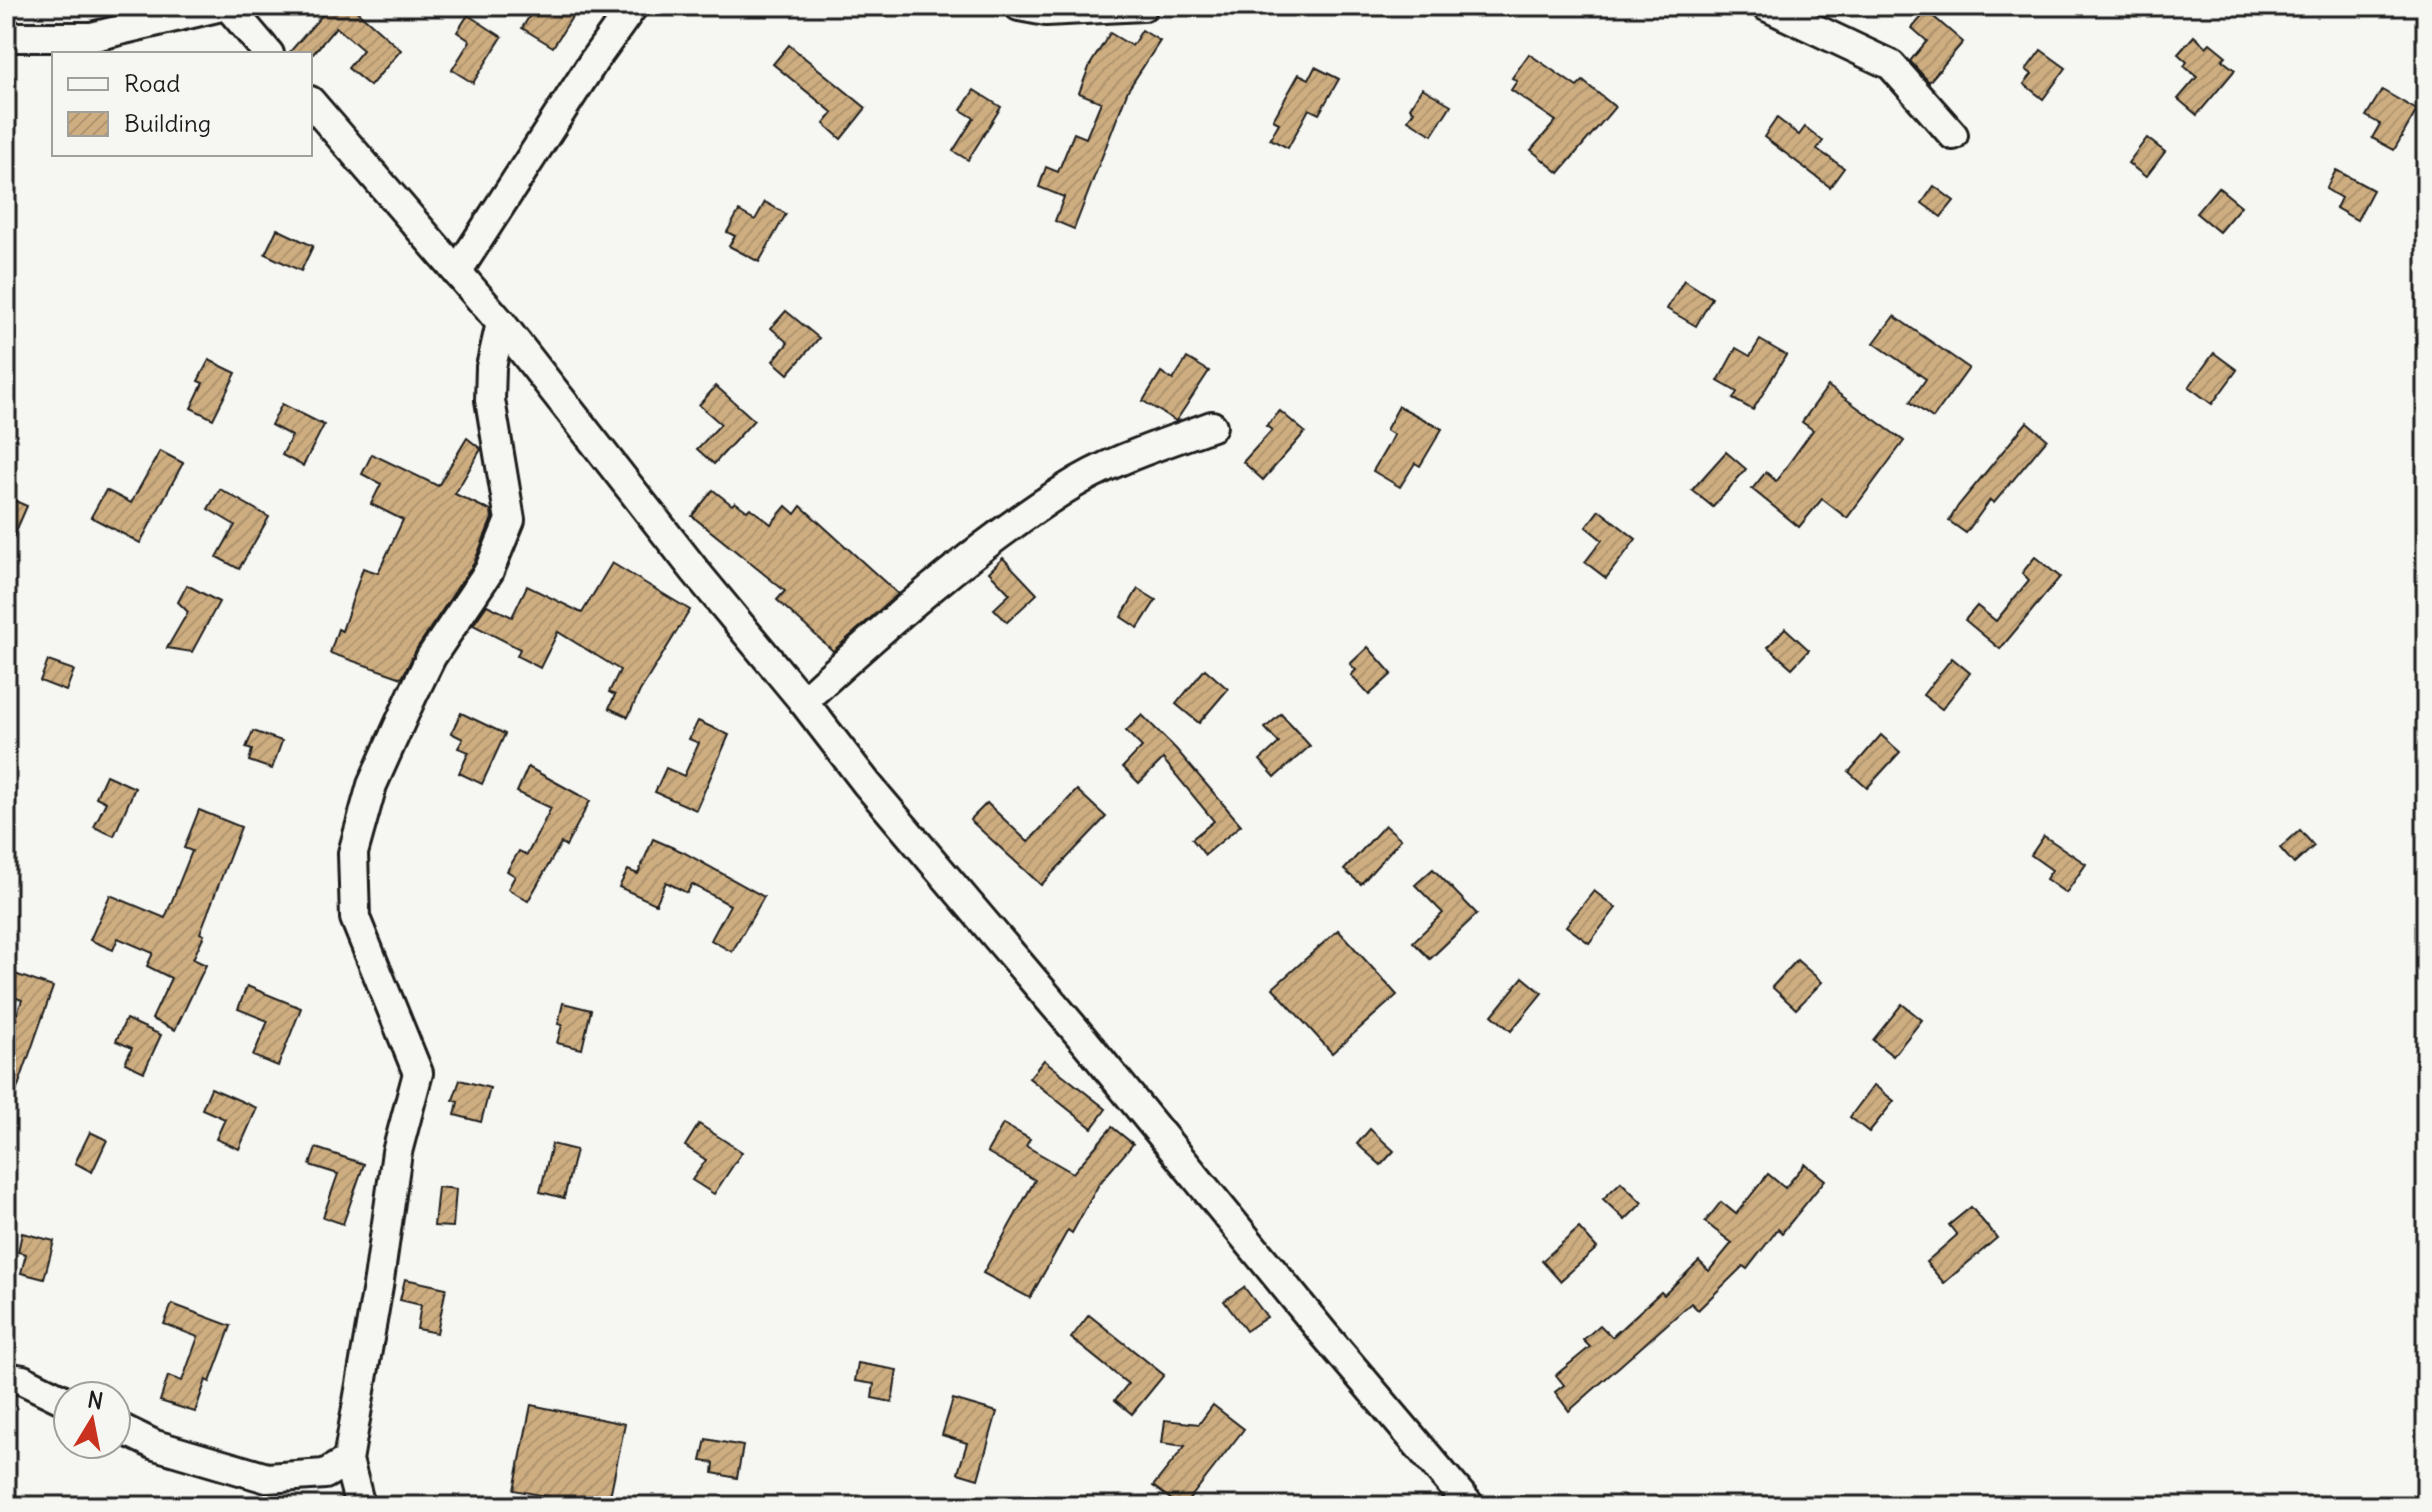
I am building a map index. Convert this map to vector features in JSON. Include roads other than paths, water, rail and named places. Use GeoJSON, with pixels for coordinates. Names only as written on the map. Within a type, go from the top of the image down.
{"type":"FeatureCollection","features":[{"type":"Feature","properties":{"kind":"street"},"geometry":{"type":"LineString","coordinates":[[6,37],[91,37],[225,6],[267,52]]}},
{"type":"Feature","properties":{"kind":"street"},"geometry":{"type":"LineString","coordinates":[[457,272],[595,59],[633,6]]}},
{"type":"Feature","properties":{"kind":"street"},"geometry":{"type":"LineString","coordinates":[[1019,6],[1046,11],[1143,6]]}},
{"type":"Feature","properties":{"kind":"street"},"geometry":{"type":"LineString","coordinates":[[1766,6],[1891,65],[1953,135]]}},
{"type":"Feature","properties":{"kind":"street"},"geometry":{"type":"LineString","coordinates":[[312,103],[501,323],[867,784],[1084,1040],[1324,1334],[1470,1506]]}},
{"type":"Feature","properties":{"kind":"street"},"geometry":{"type":"LineString","coordinates":[[360,1506],[348,1460],[397,1152],[418,1073],[355,918],[353,853],[372,785],[412,696],[431,657],[489,571],[510,520],[490,400],[491,367],[501,323]]}},
{"type":"Feature","properties":{"kind":"street"},"geometry":{"type":"LineString","coordinates":[[803,701],[905,607],[1067,488],[1133,455],[1212,426]]}},
{"type":"Feature","properties":{"kind":"street"},"geometry":{"type":"LineString","coordinates":[[6,1377],[23,1380],[52,1394]]}},
{"type":"Feature","properties":{"kind":"street"},"geometry":{"type":"LineString","coordinates":[[132,1434],[155,1445],[267,1478],[325,1474],[348,1460]]}}]}
